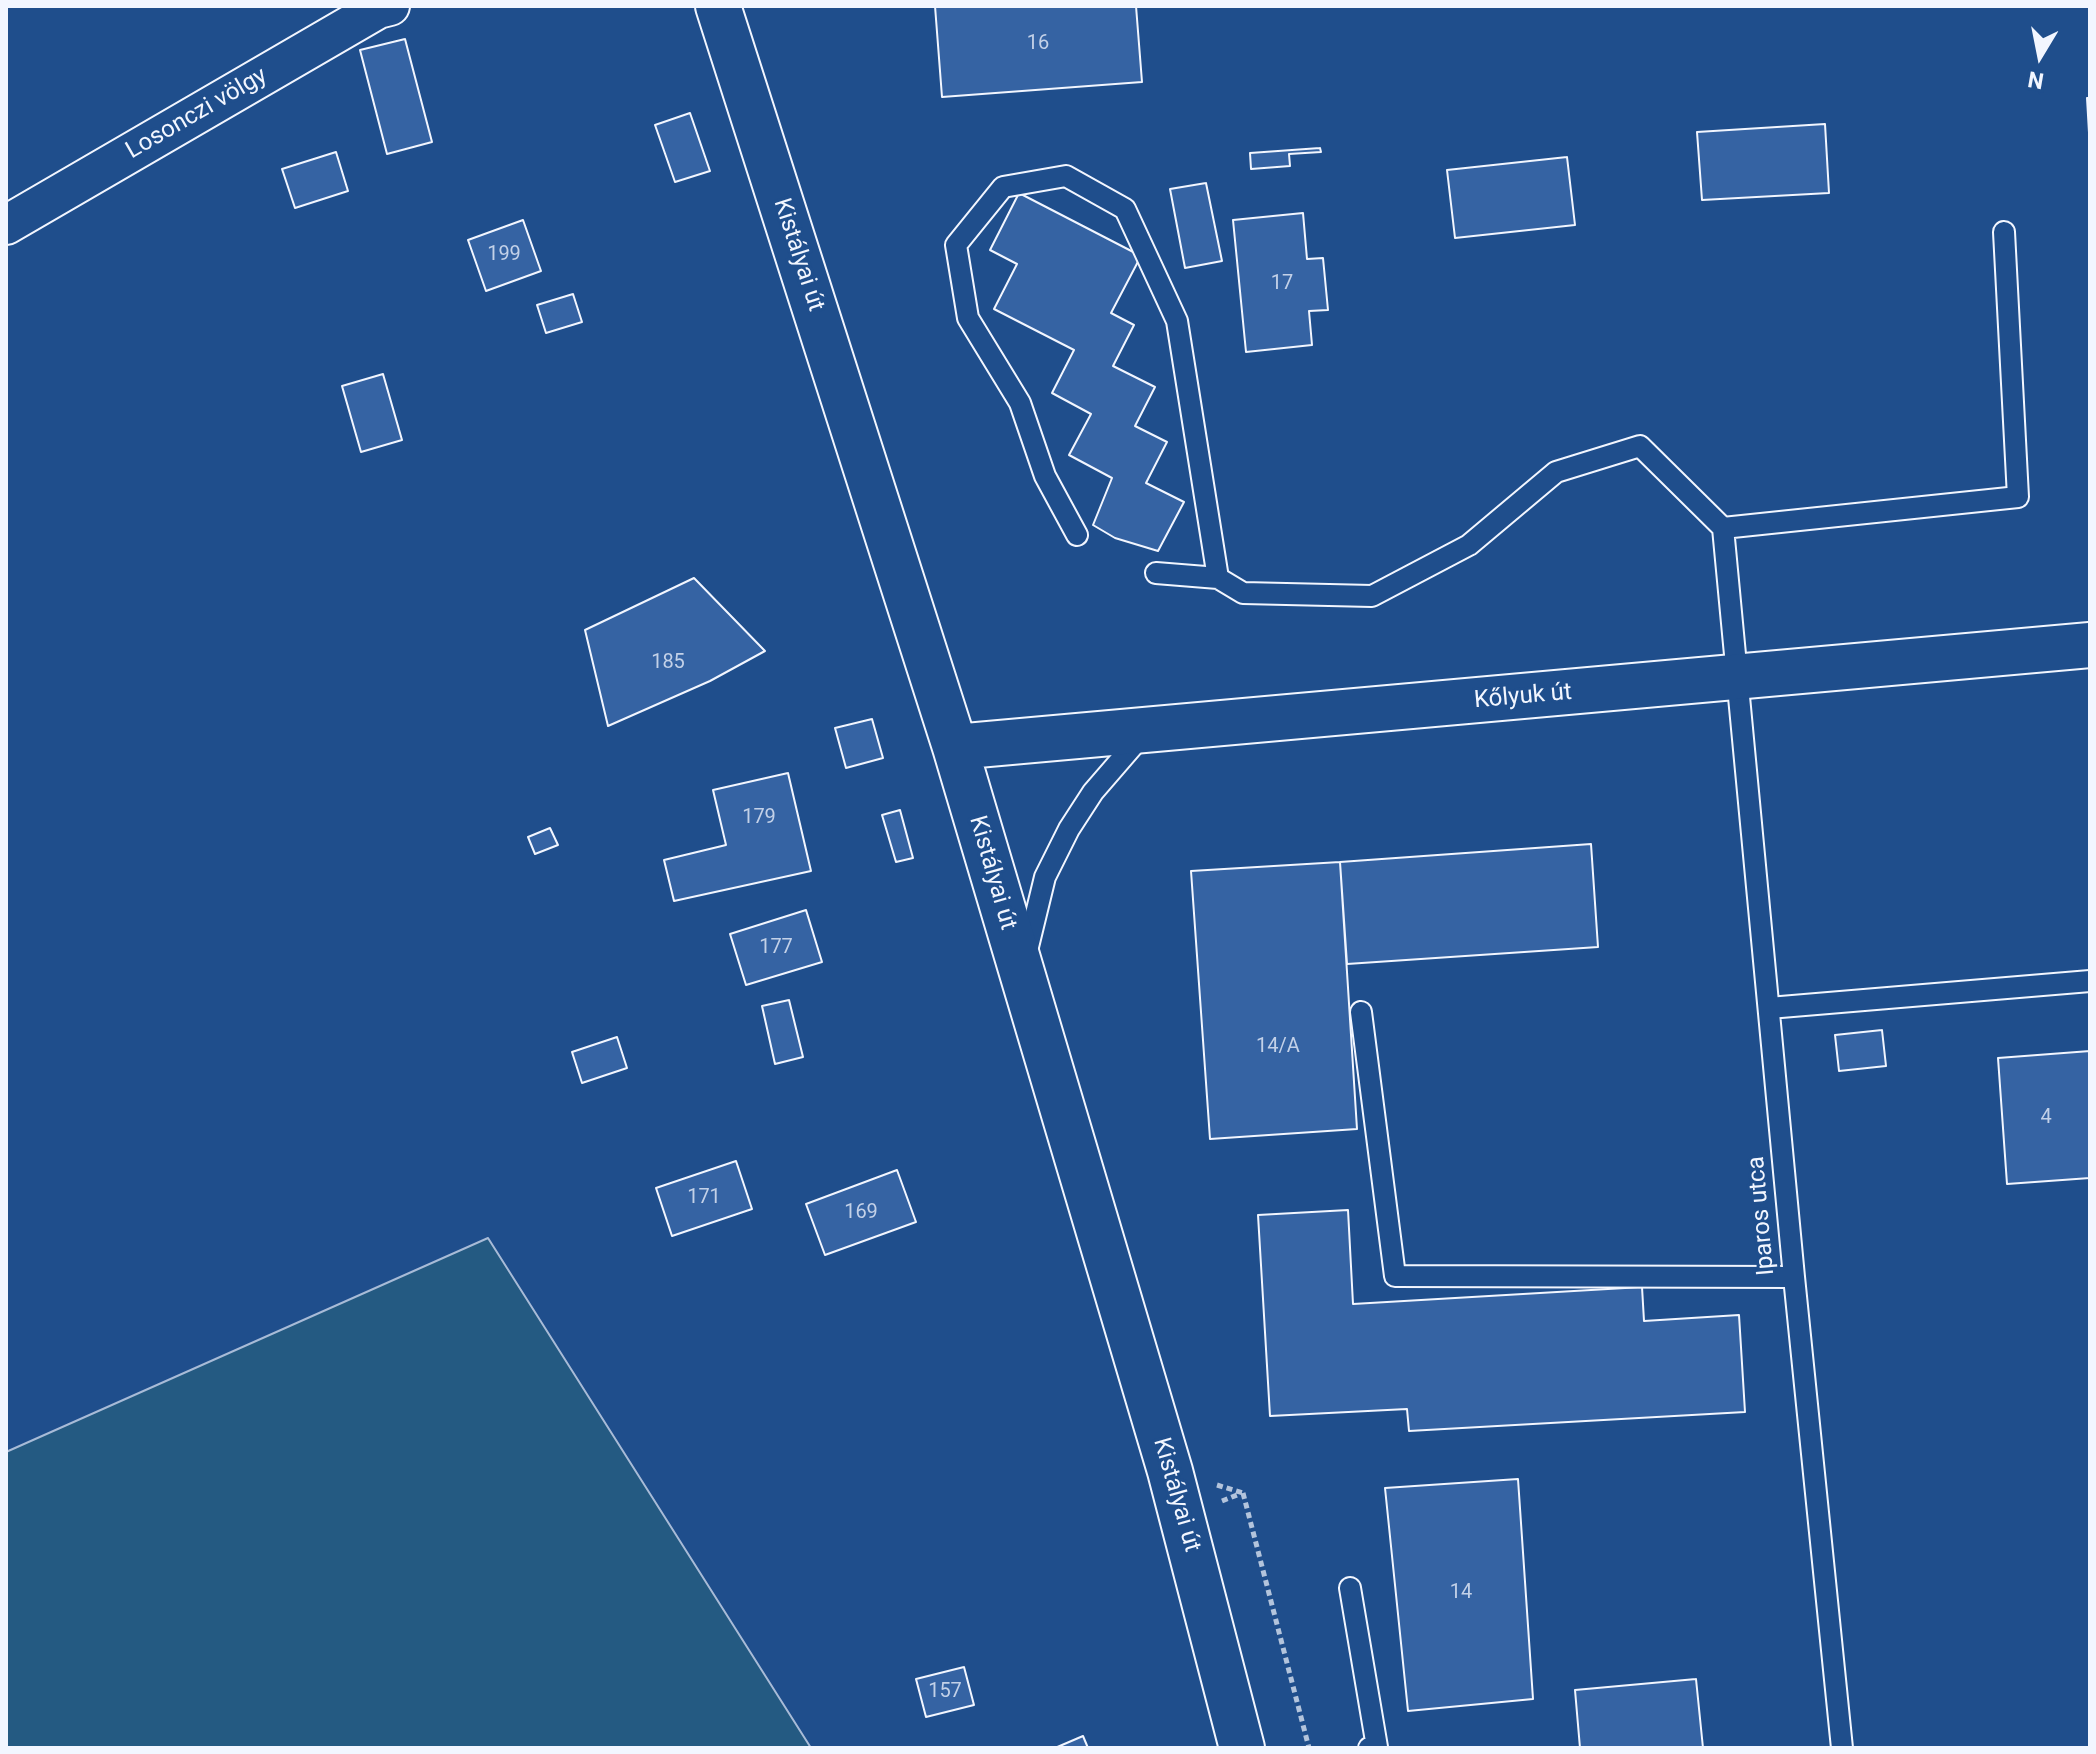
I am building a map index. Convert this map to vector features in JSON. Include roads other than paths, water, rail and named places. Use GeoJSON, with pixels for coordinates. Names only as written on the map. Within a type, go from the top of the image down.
{"type":"FeatureCollection","features":[{"type":"Feature","properties":{"kind":"main road","name":"Kistályai út"},"geometry":{"type":"LineString","coordinates":[[718,6],[955,747],[1170,1471],[1242,1748]]}},
{"type":"Feature","properties":{"kind":"main road","name":"Kőlyuk út"},"geometry":{"type":"LineString","coordinates":[[955,747],[2090,645]]}},
{"type":"Feature","properties":{"kind":"street","name":"Losonczi völgy"},"geometry":{"type":"LineString","coordinates":[[6,225],[378,9],[390,6]]}},
{"type":"Feature","properties":{"kind":"lane"},"geometry":{"type":"LineString","coordinates":[[1077,535],[1045,476],[1020,403],[968,318],[956,245],[1003,187],[1066,176],[1125,209],[1177,321],[1218,578]]}},
{"type":"Feature","properties":{"kind":"lane"},"geometry":{"type":"LineString","coordinates":[[1156,573],[1218,578],[1243,593],[1372,596],[1469,545],[1556,472],[1640,446],[1723,528],[2018,497],[2004,232]]}},
{"type":"Feature","properties":{"kind":"lane","name":"Iparos utca"},"geometry":{"type":"LineString","coordinates":[[1723,528],[1842,1748]]}},
{"type":"Feature","properties":{"kind":"lane"},"geometry":{"type":"LineString","coordinates":[[1021,974],[1045,877],[1069,829],[1093,792],[1147,729]]}},
{"type":"Feature","properties":{"kind":"lane"},"geometry":{"type":"LineString","coordinates":[[1769,1008],[2090,981]]}},
{"type":"Feature","properties":{"kind":"lane"},"geometry":{"type":"LineString","coordinates":[[1361,1012],[1395,1276],[1794,1277]]}},
{"type":"Feature","properties":{"kind":"lane"},"geometry":{"type":"LineString","coordinates":[[1350,1588],[1377,1747],[1369,1748]]}}]}
